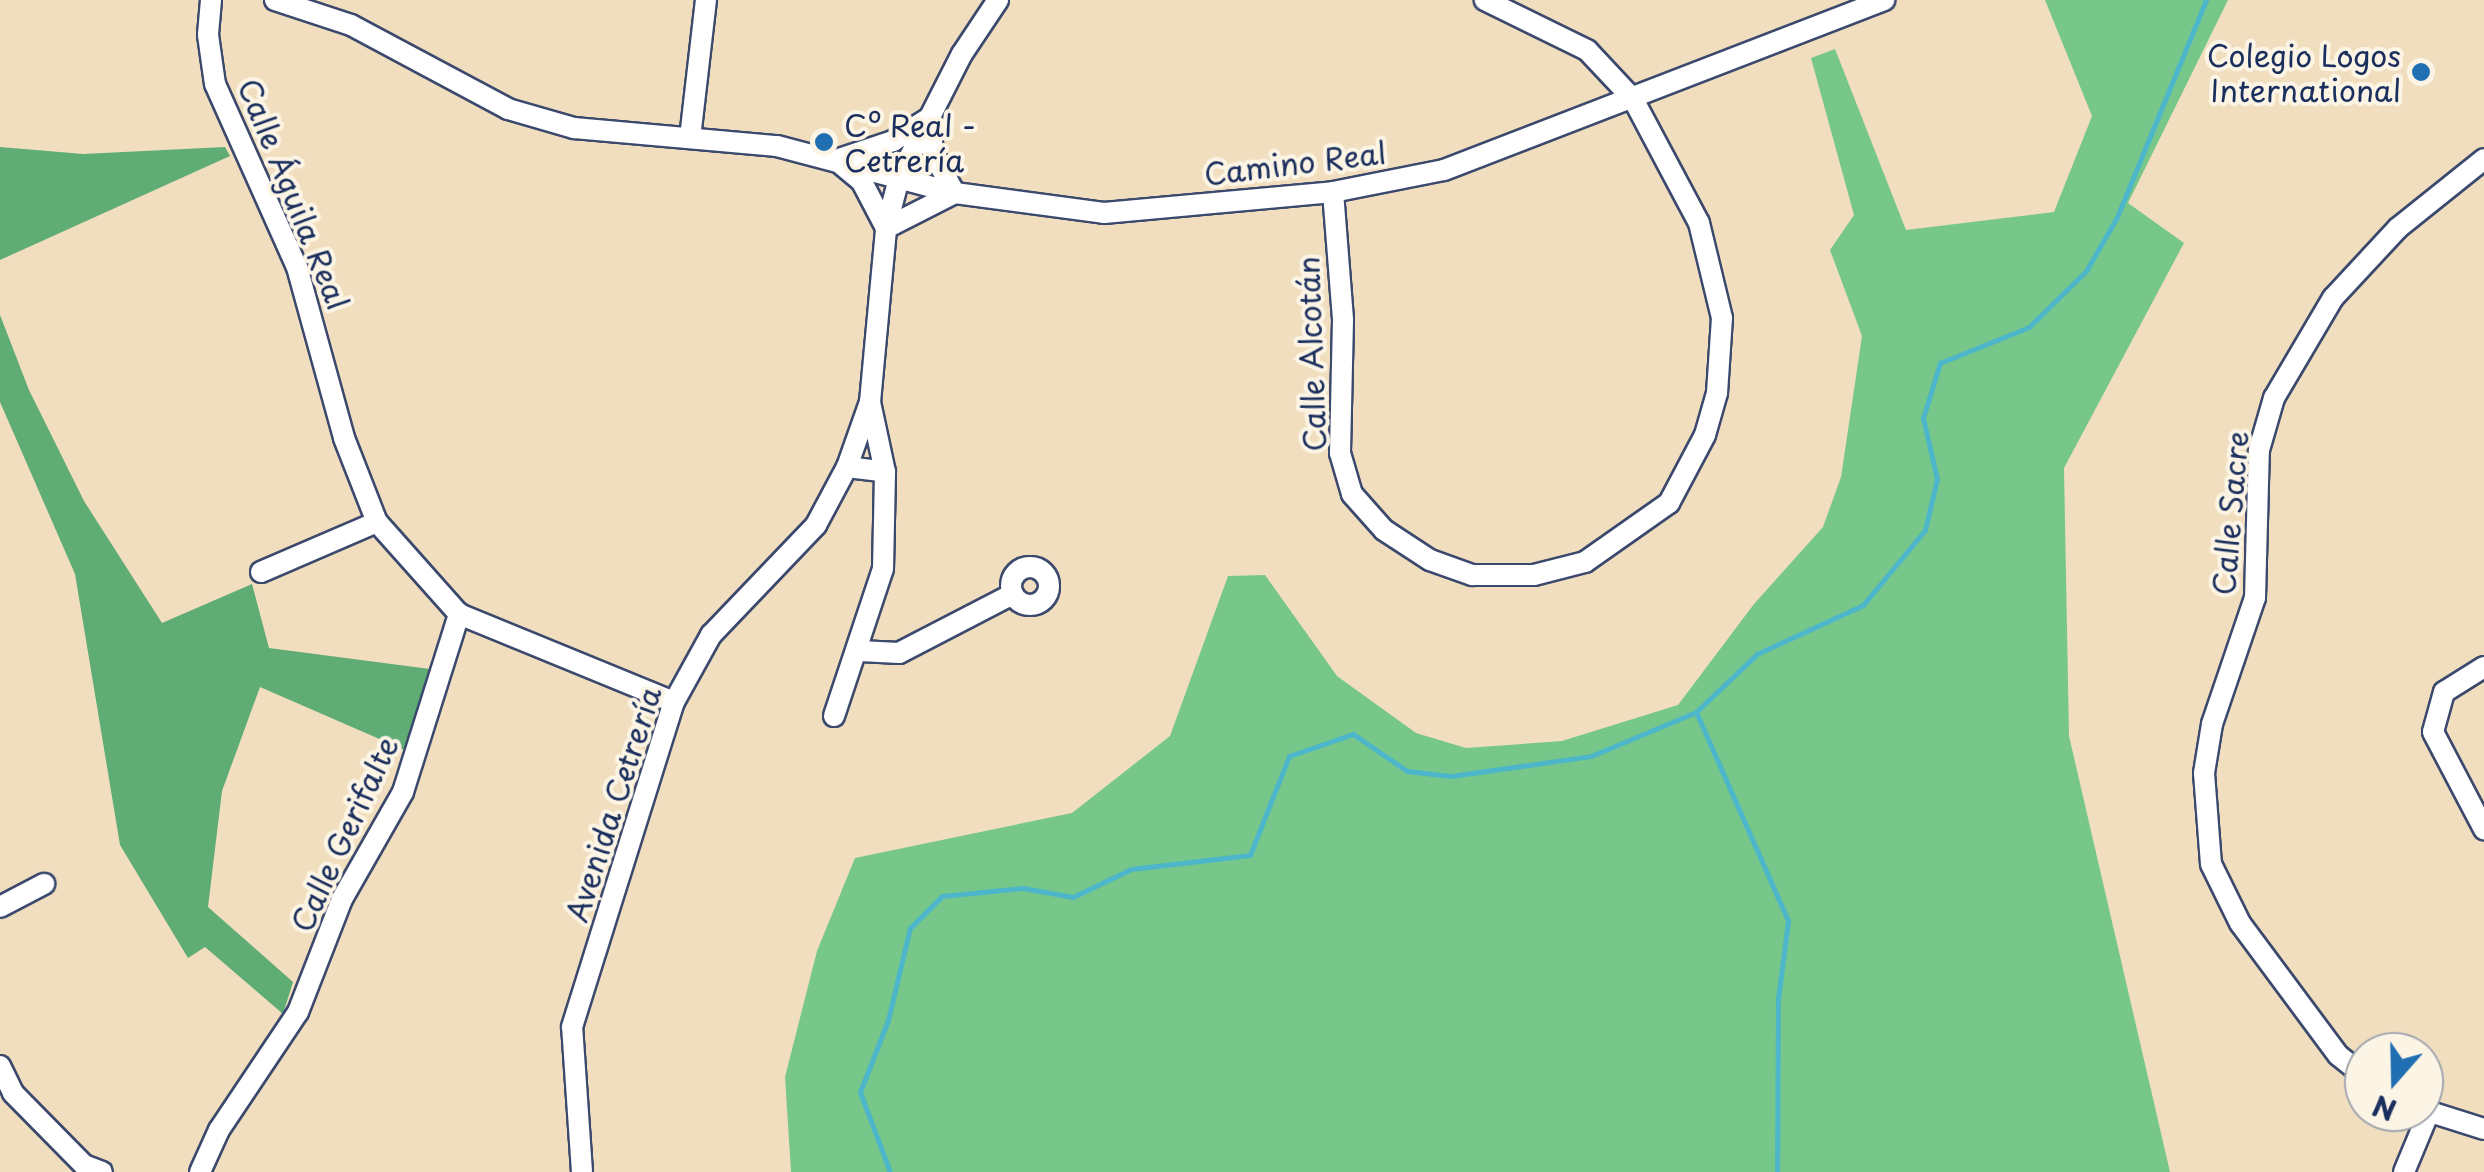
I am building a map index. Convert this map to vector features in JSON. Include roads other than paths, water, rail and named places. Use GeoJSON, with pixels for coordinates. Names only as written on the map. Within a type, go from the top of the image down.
{"type":"FeatureCollection","features":[{"type":"Feature","properties":{"kind":"street","name":"Calle Águila Real"},"geometry":{"type":"LineString","coordinates":[[211,0],[208,34],[215,84],[297,267],[344,438],[377,522],[459,614],[674,702]]}},
{"type":"Feature","properties":{"kind":"street","name":"Camino Real"},"geometry":{"type":"LineString","coordinates":[[275,0],[351,24],[508,110],[574,128],[777,146],[955,193],[1104,213],[1333,192],[1444,170],[1884,0]]}},
{"type":"Feature","properties":{"kind":"street"},"geometry":{"type":"LineString","coordinates":[[690,138],[706,0]]}},
{"type":"Feature","properties":{"kind":"street","name":"Avenida Cetrería"},"geometry":{"type":"LineString","coordinates":[[582,1172],[572,1027],[674,702],[712,635],[816,526],[846,467],[870,402],[886,228],[900,178],[929,118],[998,0]]}},
{"type":"Feature","properties":{"kind":"street","name":"Calle Alcotán"},"geometry":{"type":"LineString","coordinates":[[1333,192],[1343,320],[1340,453],[1352,494],[1384,530],[1430,560],[1472,576],[1534,574],[1585,562],[1669,503],[1705,435],[1717,393],[1722,318],[1716,274],[1699,224],[1632,99],[1587,50],[1485,0]]}},
{"type":"Feature","properties":{"kind":"street"},"geometry":{"type":"LineString","coordinates":[[929,118],[932,154],[955,193],[886,228],[862,182],[836,160],[893,141],[929,118]]}},
{"type":"Feature","properties":{"kind":"street","name":"Calle Sacre"},"geometry":{"type":"LineString","coordinates":[[2344,1060],[2240,923],[2211,864],[2204,773],[2212,724],[2255,598],[2259,450],[2274,398],[2333,298],[2398,228],[2484,159]]}},
{"type":"Feature","properties":{"kind":"street"},"geometry":{"type":"LineString","coordinates":[[834,716],[860,650],[882,570],[885,472],[870,402]]}},
{"type":"Feature","properties":{"kind":"street"},"geometry":{"type":"LineString","coordinates":[[846,467],[885,472]]}},
{"type":"Feature","properties":{"kind":"street"},"geometry":{"type":"LineString","coordinates":[[261,572],[377,522]]}},
{"type":"Feature","properties":{"kind":"street"},"geometry":{"type":"LineString","coordinates":[[860,650],[900,653],[1013,594]]}},
{"type":"Feature","properties":{"kind":"street","name":"Calle Gerifalte"},"geometry":{"type":"LineString","coordinates":[[200,1172],[219,1130],[298,1012],[342,899],[403,792],[459,614]]}},
{"type":"Feature","properties":{"kind":"street"},"geometry":{"type":"LineString","coordinates":[[2484,668],[2444,692],[2433,732],[2484,829]]}},
{"type":"Feature","properties":{"kind":"street"},"geometry":{"type":"LineString","coordinates":[[0,907],[44,884]]}},
{"type":"Feature","properties":{"kind":"street"},"geometry":{"type":"LineString","coordinates":[[0,1066],[13,1093],[84,1164],[102,1172]]}},
{"type":"Feature","properties":{"kind":"street"},"geometry":{"type":"LineString","coordinates":[[2444,1117],[2484,1130]]}},
{"type":"Feature","properties":{"kind":"street"},"geometry":{"type":"LineString","coordinates":[[2404,1172],[2418,1132]]}},
{"type":"Feature","properties":{"kind":"waterway"},"geometry":{"type":"LineString","coordinates":[[890,1172],[860,1092],[888,1020],[910,928],[942,896],[1023,888],[1073,897],[1131,869],[1250,855],[1289,756],[1353,734],[1407,771],[1451,776],[1591,756],[1696,712],[1757,654],[1863,605],[1925,530],[1937,479],[1923,418],[1940,363],[2029,327],[2086,271],[2117,217],[2206,0]]}},
{"type":"Feature","properties":{"kind":"waterway"},"geometry":{"type":"LineString","coordinates":[[1696,712],[1788,921],[1778,999],[1777,1172]]}},
{"type":"Feature","properties":{"kind":"place","name":"Colegio Logos International"},"geometry":{"type":"Point","coordinates":[2421,72]}},
{"type":"Feature","properties":{"kind":"place","name":"Cº Real - Cetrería"},"geometry":{"type":"Point","coordinates":[824,142]}}]}
